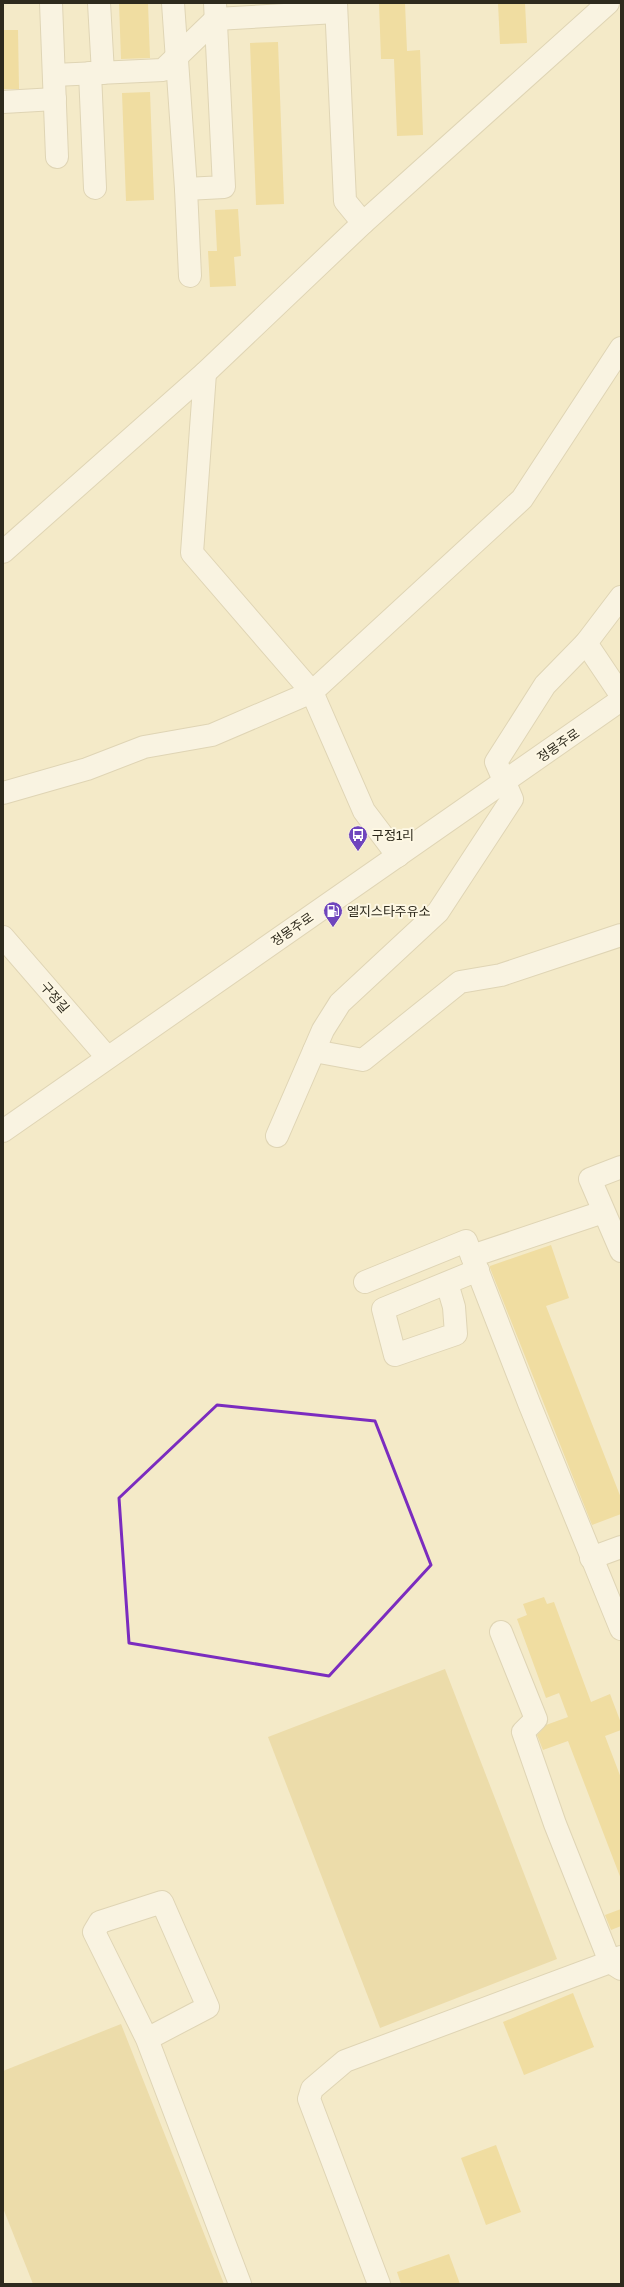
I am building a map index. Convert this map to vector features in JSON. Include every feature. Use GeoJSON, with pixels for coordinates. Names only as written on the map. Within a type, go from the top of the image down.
{"type":"FeatureCollection","features":[{"type":"Feature","properties":{"kind":"street"},"geometry":{"type":"LineString","coordinates":[[51,3],[57,156]]}},
{"type":"Feature","properties":{"kind":"street"},"geometry":{"type":"LineString","coordinates":[[95,188],[96,73],[99,3]]}},
{"type":"Feature","properties":{"kind":"street"},"geometry":{"type":"LineString","coordinates":[[173,3],[186,189],[190,276]]}},
{"type":"Feature","properties":{"kind":"street"},"geometry":{"type":"LineString","coordinates":[[581,3],[582,27]]}},
{"type":"Feature","properties":{"kind":"street"},"geometry":{"type":"LineString","coordinates":[[3,552],[205,372],[363,223],[608,3]]}},
{"type":"Feature","properties":{"kind":"street"},"geometry":{"type":"LineString","coordinates":[[54,75],[163,70],[177,58],[216,11],[336,7],[345,201],[363,223]]}},
{"type":"Feature","properties":{"kind":"street"},"geometry":{"type":"LineString","coordinates":[[186,189],[224,187],[216,11]]}},
{"type":"Feature","properties":{"kind":"street"},"geometry":{"type":"LineString","coordinates":[[3,102],[55,100]]}},
{"type":"Feature","properties":{"kind":"street"},"geometry":{"type":"LineString","coordinates":[[3,794],[87,769],[144,747],[212,735],[312,692],[522,499],[621,348]]}},
{"type":"Feature","properties":{"kind":"street"},"geometry":{"type":"LineString","coordinates":[[205,372],[192,553],[312,692],[364,811],[398,856]]}},
{"type":"Feature","properties":{"kind":"street"},"geometry":{"type":"LineString","coordinates":[[277,1136],[323,1030],[340,1003],[438,912],[512,799],[496,762],[545,685],[586,643],[621,596]]}},
{"type":"Feature","properties":{"kind":"street"},"geometry":{"type":"LineString","coordinates":[[586,643],[621,694]]}},
{"type":"Feature","properties":{"kind":"street","name":"정몽주로"},"geometry":{"type":"LineString","coordinates":[[3,1131],[107,1057],[621,700]]}},
{"type":"Feature","properties":{"kind":"street"},"geometry":{"type":"LineString","coordinates":[[314,1051],[363,1060],[460,982],[501,975],[621,935]]}},
{"type":"Feature","properties":{"kind":"street","name":"구정길"},"geometry":{"type":"LineString","coordinates":[[3,937],[107,1057]]}},
{"type":"Feature","properties":{"kind":"street"},"geometry":{"type":"LineString","coordinates":[[621,1167],[590,1179],[621,1251]]}},
{"type":"Feature","properties":{"kind":"street"},"geometry":{"type":"LineString","coordinates":[[447,1282],[475,1263],[603,1212]]}},
{"type":"Feature","properties":{"kind":"street"},"geometry":{"type":"LineString","coordinates":[[365,1282],[466,1241],[621,1629]]}},
{"type":"Feature","properties":{"kind":"street"},"geometry":{"type":"LineString","coordinates":[[592,1558],[621,1547]]}},
{"type":"Feature","properties":{"kind":"street"},"geometry":{"type":"LineString","coordinates":[[379,2284],[309,2099],[312,2089],[345,2061],[617,1963],[555,1824],[523,1732],[536,1720],[502,1632]]}},
{"type":"Feature","properties":{"kind":"street"},"geometry":{"type":"LineString","coordinates":[[147,2039],[208,2007],[162,1902],[100,1922],[94,1932],[147,2039],[240,2284]]}},
{"type":"Feature","properties":{"kind":"highlighted area"},"geometry":{"type":"Polygon","coordinates":[[[217,1405],[375,1421],[431,1565],[329,1676],[129,1643],[119,1498],[217,1405]]]}},
{"type":"Feature","properties":{"kind":"shaded area"},"geometry":{"type":"Polygon","coordinates":[[[445,1669],[557,1959],[380,2028],[268,1737],[445,1669]]]}},
{"type":"Feature","properties":{"kind":"shaded area"},"geometry":{"type":"Polygon","coordinates":[[[121,2024],[224,2284],[33,2284],[3,2208],[3,2071],[121,2024]]]}},
{"type":"Feature","properties":{"kind":"building"},"geometry":{"type":"Polygon","coordinates":[[[119,3],[148,3],[150,58],[121,59],[119,3]]]}},
{"type":"Feature","properties":{"kind":"building"},"geometry":{"type":"Polygon","coordinates":[[[379,3],[405,3],[407,51],[420,50],[423,135],[397,136],[394,59],[381,59],[379,3]]]}},
{"type":"Feature","properties":{"kind":"building"},"geometry":{"type":"Polygon","coordinates":[[[498,3],[525,3],[527,43],[500,44],[498,3]]]}},
{"type":"Feature","properties":{"kind":"building"},"geometry":{"type":"Polygon","coordinates":[[[3,30],[18,30],[19,89],[3,89],[3,30]]]}},
{"type":"Feature","properties":{"kind":"building"},"geometry":{"type":"Polygon","coordinates":[[[278,42],[284,204],[256,205],[250,43],[278,42]]]}},
{"type":"Feature","properties":{"kind":"building"},"geometry":{"type":"Polygon","coordinates":[[[150,92],[154,200],[126,201],[122,93],[150,92]]]}},
{"type":"Feature","properties":{"kind":"building"},"geometry":{"type":"Polygon","coordinates":[[[238,209],[241,256],[234,257],[236,286],[210,287],[208,251],[217,251],[215,210],[238,209]]]}},
{"type":"Feature","properties":{"kind":"building"},"geometry":{"type":"Polygon","coordinates":[[[551,1245],[569,1298],[546,1306],[621,1498],[621,1514],[592,1525],[490,1268],[490,1266],[551,1245]]]}},
{"type":"Feature","properties":{"kind":"building"},"geometry":{"type":"Polygon","coordinates":[[[544,1597],[547,1604],[554,1602],[591,1702],[610,1694],[621,1723],[621,1730],[605,1736],[621,1778],[621,1879],[568,1741],[543,1750],[537,1735],[546,1725],[568,1717],[559,1693],[546,1698],[517,1619],[527,1615],[523,1604],[544,1597]]]}},
{"type":"Feature","properties":{"kind":"building"},"geometry":{"type":"Polygon","coordinates":[[[621,1909],[621,1926],[611,1930],[605,1915],[621,1909]]]}},
{"type":"Feature","properties":{"kind":"building"},"geometry":{"type":"Polygon","coordinates":[[[573,1993],[594,2047],[524,2075],[503,2022],[573,1993]]]}},
{"type":"Feature","properties":{"kind":"building"},"geometry":{"type":"Polygon","coordinates":[[[496,2145],[521,2212],[486,2225],[461,2158],[496,2145]]]}},
{"type":"Feature","properties":{"kind":"building"},"geometry":{"type":"Polygon","coordinates":[[[449,2254],[460,2284],[401,2284],[397,2272],[449,2254]]]}},
{"type":"Feature","properties":{"kind":"place","name":"구정1리"},"geometry":{"type":"Point","coordinates":[358,852]}},
{"type":"Feature","properties":{"kind":"place","name":"엘지스타주유소"},"geometry":{"type":"Point","coordinates":[333,928]}}]}
